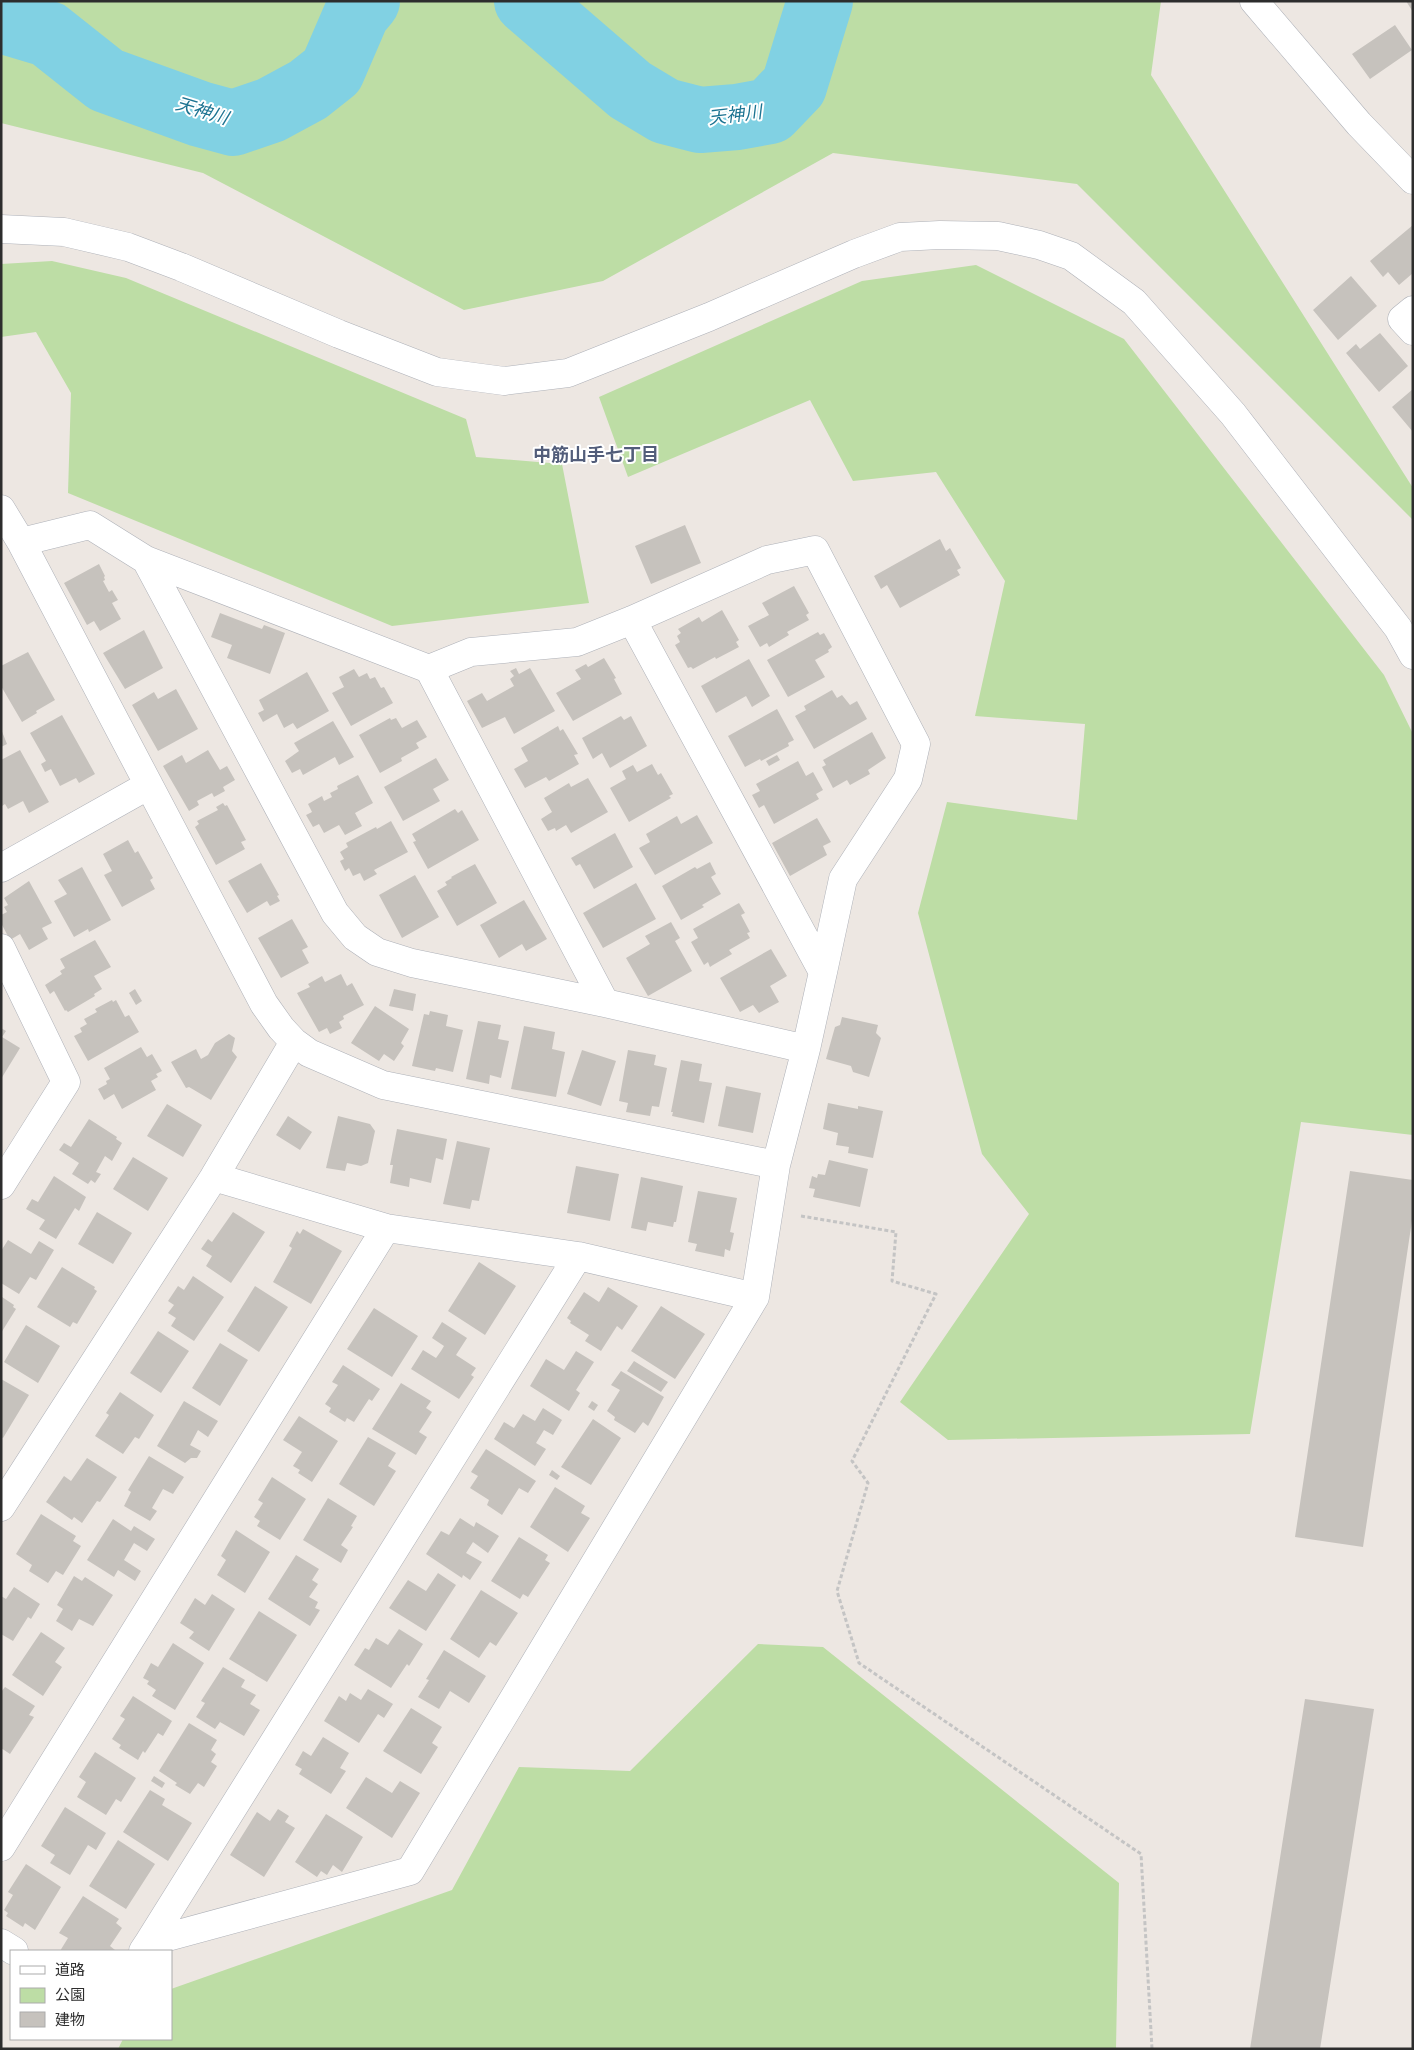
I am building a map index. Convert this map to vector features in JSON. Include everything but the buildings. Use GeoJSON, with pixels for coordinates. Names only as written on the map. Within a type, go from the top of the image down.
{"type":"FeatureCollection","features":[{"type":"Feature","properties":{"kind":"street"},"geometry":{"type":"LineString","coordinates":[[1254,1],[1359,124],[1413,180]]}},
{"type":"Feature","properties":{"kind":"street"},"geometry":{"type":"LineString","coordinates":[[1,229],[64,232],[128,247],[181,267],[338,334],[437,372],[504,381],[568,374],[709,317],[854,254],[900,238],[940,235],[998,236],[1039,245],[1071,256],[1134,302],[1233,414],[1398,628],[1413,655]]}},
{"type":"Feature","properties":{"kind":"street"},"geometry":{"type":"LineString","coordinates":[[1413,310],[1402,319],[1413,331]]}},
{"type":"Feature","properties":{"kind":"street"},"geometry":{"type":"LineString","coordinates":[[1,509],[21,542],[264,1004],[281,1028],[294,1042],[309,1053],[384,1085],[776,1165]]}},
{"type":"Feature","properties":{"kind":"street"},"geometry":{"type":"LineString","coordinates":[[21,542],[90,524],[146,560],[429,669],[605,1003]]}},
{"type":"Feature","properties":{"kind":"street"},"geometry":{"type":"LineString","coordinates":[[146,1947],[410,1871],[755,1297],[776,1165],[806,1049],[843,880],[908,779],[916,744],[815,550],[767,560],[632,620],[576,642],[471,652],[429,669]]}},
{"type":"Feature","properties":{"kind":"street"},"geometry":{"type":"LineString","coordinates":[[146,560],[334,913],[355,937],[377,952],[412,963],[605,1003],[806,1049]]}},
{"type":"Feature","properties":{"kind":"street"},"geometry":{"type":"LineString","coordinates":[[632,620],[823,972]]}},
{"type":"Feature","properties":{"kind":"street"},"geometry":{"type":"LineString","coordinates":[[1,868],[149,785]]}},
{"type":"Feature","properties":{"kind":"street"},"geometry":{"type":"LineString","coordinates":[[1,948],[66,1082],[1,1185]]}},
{"type":"Feature","properties":{"kind":"street"},"geometry":{"type":"LineString","coordinates":[[1,1506],[214,1177],[294,1042]]}},
{"type":"Feature","properties":{"kind":"street"},"geometry":{"type":"LineString","coordinates":[[214,1177],[386,1228],[578,1256],[755,1297]]}},
{"type":"Feature","properties":{"kind":"street"},"geometry":{"type":"LineString","coordinates":[[1,1847],[386,1228]]}},
{"type":"Feature","properties":{"kind":"street"},"geometry":{"type":"LineString","coordinates":[[146,1947],[578,1256]]}},
{"type":"Feature","properties":{"kind":"street"},"geometry":{"type":"LineString","coordinates":[[1,1943],[12,1950]]}},
{"type":"Feature","properties":{"kind":"path"},"geometry":{"type":"LineString","coordinates":[[769,1210],[896,1232],[892,1281],[936,1294],[852,1461],[868,1483],[837,1590],[859,1663],[1141,1854],[1152,2049]]}},
{"type":"Feature","properties":{"kind":"green space"},"geometry":{"type":"Polygon","coordinates":[[[1,1],[1161,1],[1151,75],[1413,488],[1413,520],[1077,184],[833,153],[603,281],[464,310],[203,173],[1,123],[1,1]]]}},
{"type":"Feature","properties":{"kind":"green space"},"geometry":{"type":"Polygon","coordinates":[[[52,261],[126,278],[466,419],[476,457],[562,464],[589,603],[392,626],[68,493],[71,393],[36,332],[1,337],[1,264],[52,261]]]}},
{"type":"Feature","properties":{"kind":"green space"},"geometry":{"type":"Polygon","coordinates":[[[976,265],[1124,339],[1384,675],[1413,734],[1413,1135],[1301,1122],[1250,1434],[948,1440],[900,1402],[1029,1214],[982,1154],[918,913],[947,802],[1077,820],[1085,724],[975,716],[1005,581],[936,472],[853,481],[810,400],[628,477],[599,397],[862,281],[976,265]]]}},
{"type":"Feature","properties":{"kind":"green space"},"geometry":{"type":"Polygon","coordinates":[[[758,1644],[823,1647],[1119,1883],[1116,2049],[118,2049],[122,2040],[172,2040],[172,1989],[452,1890],[519,1767],[630,1771],[758,1644]]]}},
{"type":"Feature","properties":{"kind":"waterway","name":"天神川"},"geometry":{"type":"LineString","coordinates":[[1,20],[48,34],[106,80],[200,114],[233,123],[271,110],[308,90],[332,71],[357,13],[367,1]]}},
{"type":"Feature","properties":{"kind":"waterway","name":"天神川"},"geometry":{"type":"LineString","coordinates":[[527,1],[630,90],[665,111],[700,120],[737,117],[770,111],[794,86],[820,1]]}},
{"type":"Feature","properties":{"kind":"district","name":"中筋山手七丁目"},"geometry":{"type":"Point","coordinates":[596,455]}}]}
